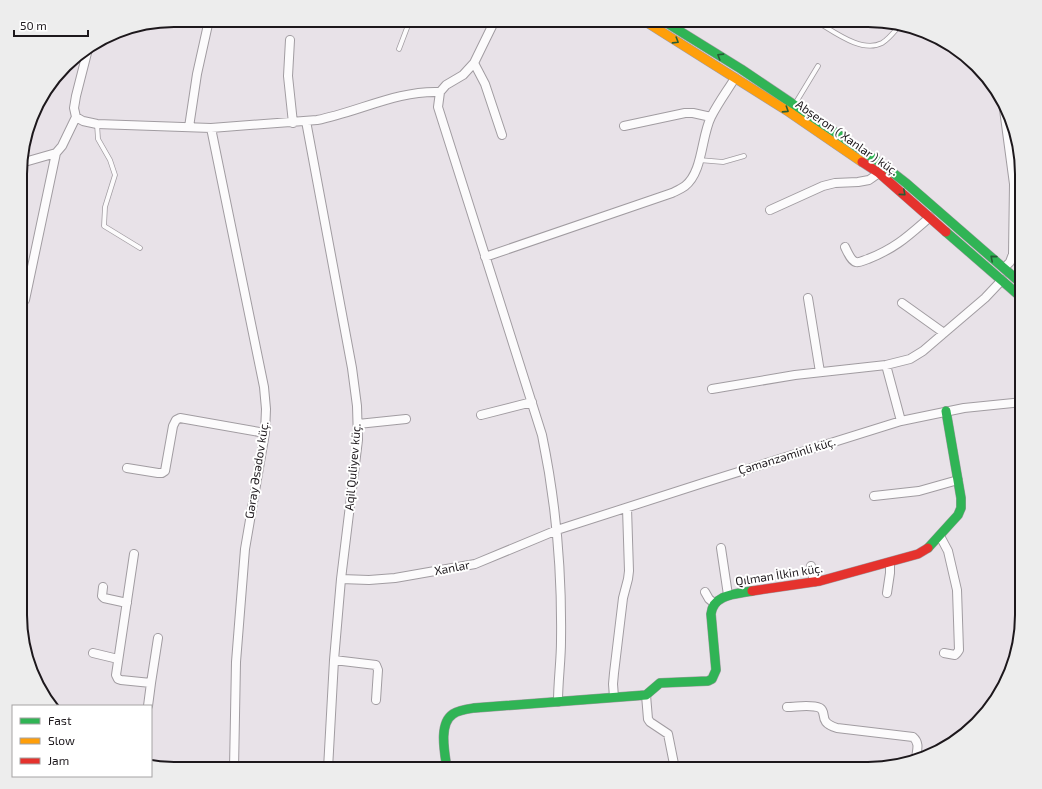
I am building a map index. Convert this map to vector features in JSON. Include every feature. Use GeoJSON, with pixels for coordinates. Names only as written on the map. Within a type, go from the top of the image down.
{"type":"FeatureCollection","features":[{"type":"Feature","properties":{"kind":"main road","name":"Abşeron ( Xanlar ) küç."},"geometry":{"type":"LineString","coordinates":[[654,27],[837,143],[878,173],[930,216],[1015,292]]}},
{"type":"Feature","properties":{"kind":"main road"},"geometry":{"type":"LineString","coordinates":[[673,27],[794,104],[895,175],[1015,278]]}},
{"type":"Feature","properties":{"kind":"main road"},"geometry":{"type":"LineString","coordinates":[[735,78],[741,69]]}},
{"type":"Feature","properties":{"kind":"main road","name":"Qılman İlkin küç."},"geometry":{"type":"LineString","coordinates":[[714,603],[728,595],[814,582],[922,552],[940,536],[958,515],[961,508],[961,498],[946,411]]}},
{"type":"Feature","properties":{"kind":"main road"},"geometry":{"type":"LineString","coordinates":[[446,762],[444,732],[445,723],[449,716],[459,710],[646,695],[660,683],[704,682],[712,679],[716,670],[711,614],[711,608],[714,603]]}},
{"type":"Feature","properties":{"kind":"street"},"geometry":{"type":"LineString","coordinates":[[189,127],[197,74],[207,27]]}},
{"type":"Feature","properties":{"kind":"street"},"geometry":{"type":"LineString","coordinates":[[492,27],[474,63],[463,75],[446,85],[440,92],[438,107],[542,435],[557,530],[561,642],[558,702]]}},
{"type":"Feature","properties":{"kind":"street"},"geometry":{"type":"LineString","coordinates":[[290,40],[288,76],[293,122]]}},
{"type":"Feature","properties":{"kind":"street"},"geometry":{"type":"LineString","coordinates":[[27,291],[56,153],[62,146],[76,117],[74,108],[76,96],[86,56]]}},
{"type":"Feature","properties":{"kind":"street"},"geometry":{"type":"LineString","coordinates":[[474,63],[485,84],[502,135]]}},
{"type":"Feature","properties":{"kind":"street"},"geometry":{"type":"LineString","coordinates":[[485,257],[672,194],[685,186],[691,180],[697,168],[706,128],[711,117],[735,78]]}},
{"type":"Feature","properties":{"kind":"street"},"geometry":{"type":"LineString","coordinates":[[76,117],[83,121],[97,124],[211,128],[306,121],[333,117],[415,92],[440,92]]}},
{"type":"Feature","properties":{"kind":"street"},"geometry":{"type":"LineString","coordinates":[[624,126],[685,112],[711,117]]}},
{"type":"Feature","properties":{"kind":"street","name":"Aqil Quliyev küç."},"geometry":{"type":"LineString","coordinates":[[306,121],[352,368],[358,424],[358,440],[341,579],[334,660],[328,762]]}},
{"type":"Feature","properties":{"kind":"street","name":"Gəray Əsədov küç."},"geometry":{"type":"LineString","coordinates":[[211,128],[264,387],[266,409],[265,433],[245,549],[236,662],[234,762]]}},
{"type":"Feature","properties":{"kind":"street"},"geometry":{"type":"LineString","coordinates":[[1011,139],[1015,165]]}},
{"type":"Feature","properties":{"kind":"street"},"geometry":{"type":"LineString","coordinates":[[27,161],[56,153]]}},
{"type":"Feature","properties":{"kind":"street"},"geometry":{"type":"LineString","coordinates":[[770,210],[823,186],[835,183],[869,180],[878,173]]}},
{"type":"Feature","properties":{"kind":"street"},"geometry":{"type":"LineString","coordinates":[[845,247],[852,260],[855,262],[860,262],[894,246],[930,216]]}},
{"type":"Feature","properties":{"kind":"street"},"geometry":{"type":"LineString","coordinates":[[1004,268],[1010,262],[1013,254],[1015,226]]}},
{"type":"Feature","properties":{"kind":"street"},"geometry":{"type":"LineString","coordinates":[[712,389],[747,382],[886,365],[910,359],[923,351],[986,298],[1002,280]]}},
{"type":"Feature","properties":{"kind":"street"},"geometry":{"type":"LineString","coordinates":[[808,298],[820,372]]}},
{"type":"Feature","properties":{"kind":"street"},"geometry":{"type":"LineString","coordinates":[[902,303],[944,333]]}},
{"type":"Feature","properties":{"kind":"street"},"geometry":{"type":"LineString","coordinates":[[886,365],[902,421]]}},
{"type":"Feature","properties":{"kind":"street"},"geometry":{"type":"LineString","coordinates":[[481,415],[532,402]]}},
{"type":"Feature","properties":{"kind":"street","name":"Çəmənzəminli küç."},"geometry":{"type":"LineString","coordinates":[[557,530],[902,421],[946,411],[1015,403]]}},
{"type":"Feature","properties":{"kind":"street"},"geometry":{"type":"LineString","coordinates":[[127,468],[158,473],[165,471],[173,426],[176,420],[180,418],[265,433]]}},
{"type":"Feature","properties":{"kind":"street"},"geometry":{"type":"LineString","coordinates":[[358,424],[406,419]]}},
{"type":"Feature","properties":{"kind":"street"},"geometry":{"type":"LineString","coordinates":[[874,496],[919,491],[958,480]]}},
{"type":"Feature","properties":{"kind":"street"},"geometry":{"type":"LineString","coordinates":[[614,697],[613,684],[615,665],[623,598],[629,571],[627,508]]}},
{"type":"Feature","properties":{"kind":"street","name":"Xanlar"},"geometry":{"type":"LineString","coordinates":[[341,579],[369,580],[395,578],[475,564],[557,530]]}},
{"type":"Feature","properties":{"kind":"street"},"geometry":{"type":"LineString","coordinates":[[940,536],[948,551],[958,598],[959,650],[955,655],[944,653]]}},
{"type":"Feature","properties":{"kind":"street"},"geometry":{"type":"LineString","coordinates":[[721,548],[728,595]]}},
{"type":"Feature","properties":{"kind":"street"},"geometry":{"type":"LineString","coordinates":[[134,554],[116,675],[118,679],[121,680],[151,683]]}},
{"type":"Feature","properties":{"kind":"street"},"geometry":{"type":"LineString","coordinates":[[887,594],[890,562]]}},
{"type":"Feature","properties":{"kind":"street"},"geometry":{"type":"LineString","coordinates":[[811,566],[814,582]]}},
{"type":"Feature","properties":{"kind":"street"},"geometry":{"type":"LineString","coordinates":[[103,587],[102,596],[104,598],[127,603]]}},
{"type":"Feature","properties":{"kind":"street"},"geometry":{"type":"LineString","coordinates":[[705,592],[714,603]]}},
{"type":"Feature","properties":{"kind":"street"},"geometry":{"type":"LineString","coordinates":[[148,705],[158,638]]}},
{"type":"Feature","properties":{"kind":"street"},"geometry":{"type":"LineString","coordinates":[[93,653],[118,659]]}},
{"type":"Feature","properties":{"kind":"street"},"geometry":{"type":"LineString","coordinates":[[334,660],[376,665],[378,670],[376,700]]}},
{"type":"Feature","properties":{"kind":"street"},"geometry":{"type":"LineString","coordinates":[[646,695],[648,719],[668,734],[674,762]]}},
{"type":"Feature","properties":{"kind":"street"},"geometry":{"type":"LineString","coordinates":[[787,707],[813,706],[820,708],[826,723],[838,728],[913,738],[917,741],[917,753]]}},
{"type":"Feature","properties":{"kind":"lane"},"geometry":{"type":"LineString","coordinates":[[399,49],[407,27]]}},
{"type":"Feature","properties":{"kind":"lane"},"geometry":{"type":"LineString","coordinates":[[826,27],[856,44],[868,46],[881,44],[896,30]]}},
{"type":"Feature","properties":{"kind":"lane"},"geometry":{"type":"LineString","coordinates":[[794,104],[818,66]]}},
{"type":"Feature","properties":{"kind":"lane"},"geometry":{"type":"LineString","coordinates":[[97,124],[98,139],[110,160],[115,175],[105,208],[104,226],[140,248]]}},
{"type":"Feature","properties":{"kind":"lane"},"geometry":{"type":"LineString","coordinates":[[699,160],[724,162],[744,156]]}},
{"type":"Feature","properties":{"kind":"traffic: fast"},"geometry":{"type":"LineString","coordinates":[[673,27],[741,69],[879,162],[906,183],[1015,278]]}},
{"type":"Feature","properties":{"kind":"traffic: fast"},"geometry":{"type":"LineString","coordinates":[[946,232],[1015,292]]}},
{"type":"Feature","properties":{"kind":"traffic: fast"},"geometry":{"type":"LineString","coordinates":[[928,548],[958,515],[961,508],[961,498],[946,411]]}},
{"type":"Feature","properties":{"kind":"traffic: fast"},"geometry":{"type":"LineString","coordinates":[[446,762],[444,748],[445,725],[453,714],[460,711],[474,708],[646,695],[660,683],[708,681],[712,679],[716,670],[711,614],[713,607],[716,602],[727,596],[752,591]]}},
{"type":"Feature","properties":{"kind":"traffic: slow"},"geometry":{"type":"LineString","coordinates":[[654,27],[789,112],[862,162]]}},
{"type":"Feature","properties":{"kind":"traffic: jam"},"geometry":{"type":"LineString","coordinates":[[862,162],[879,173],[946,232]]}},
{"type":"Feature","properties":{"kind":"traffic: jam"},"geometry":{"type":"LineString","coordinates":[[752,591],[820,581],[918,554],[928,548]]}}]}
